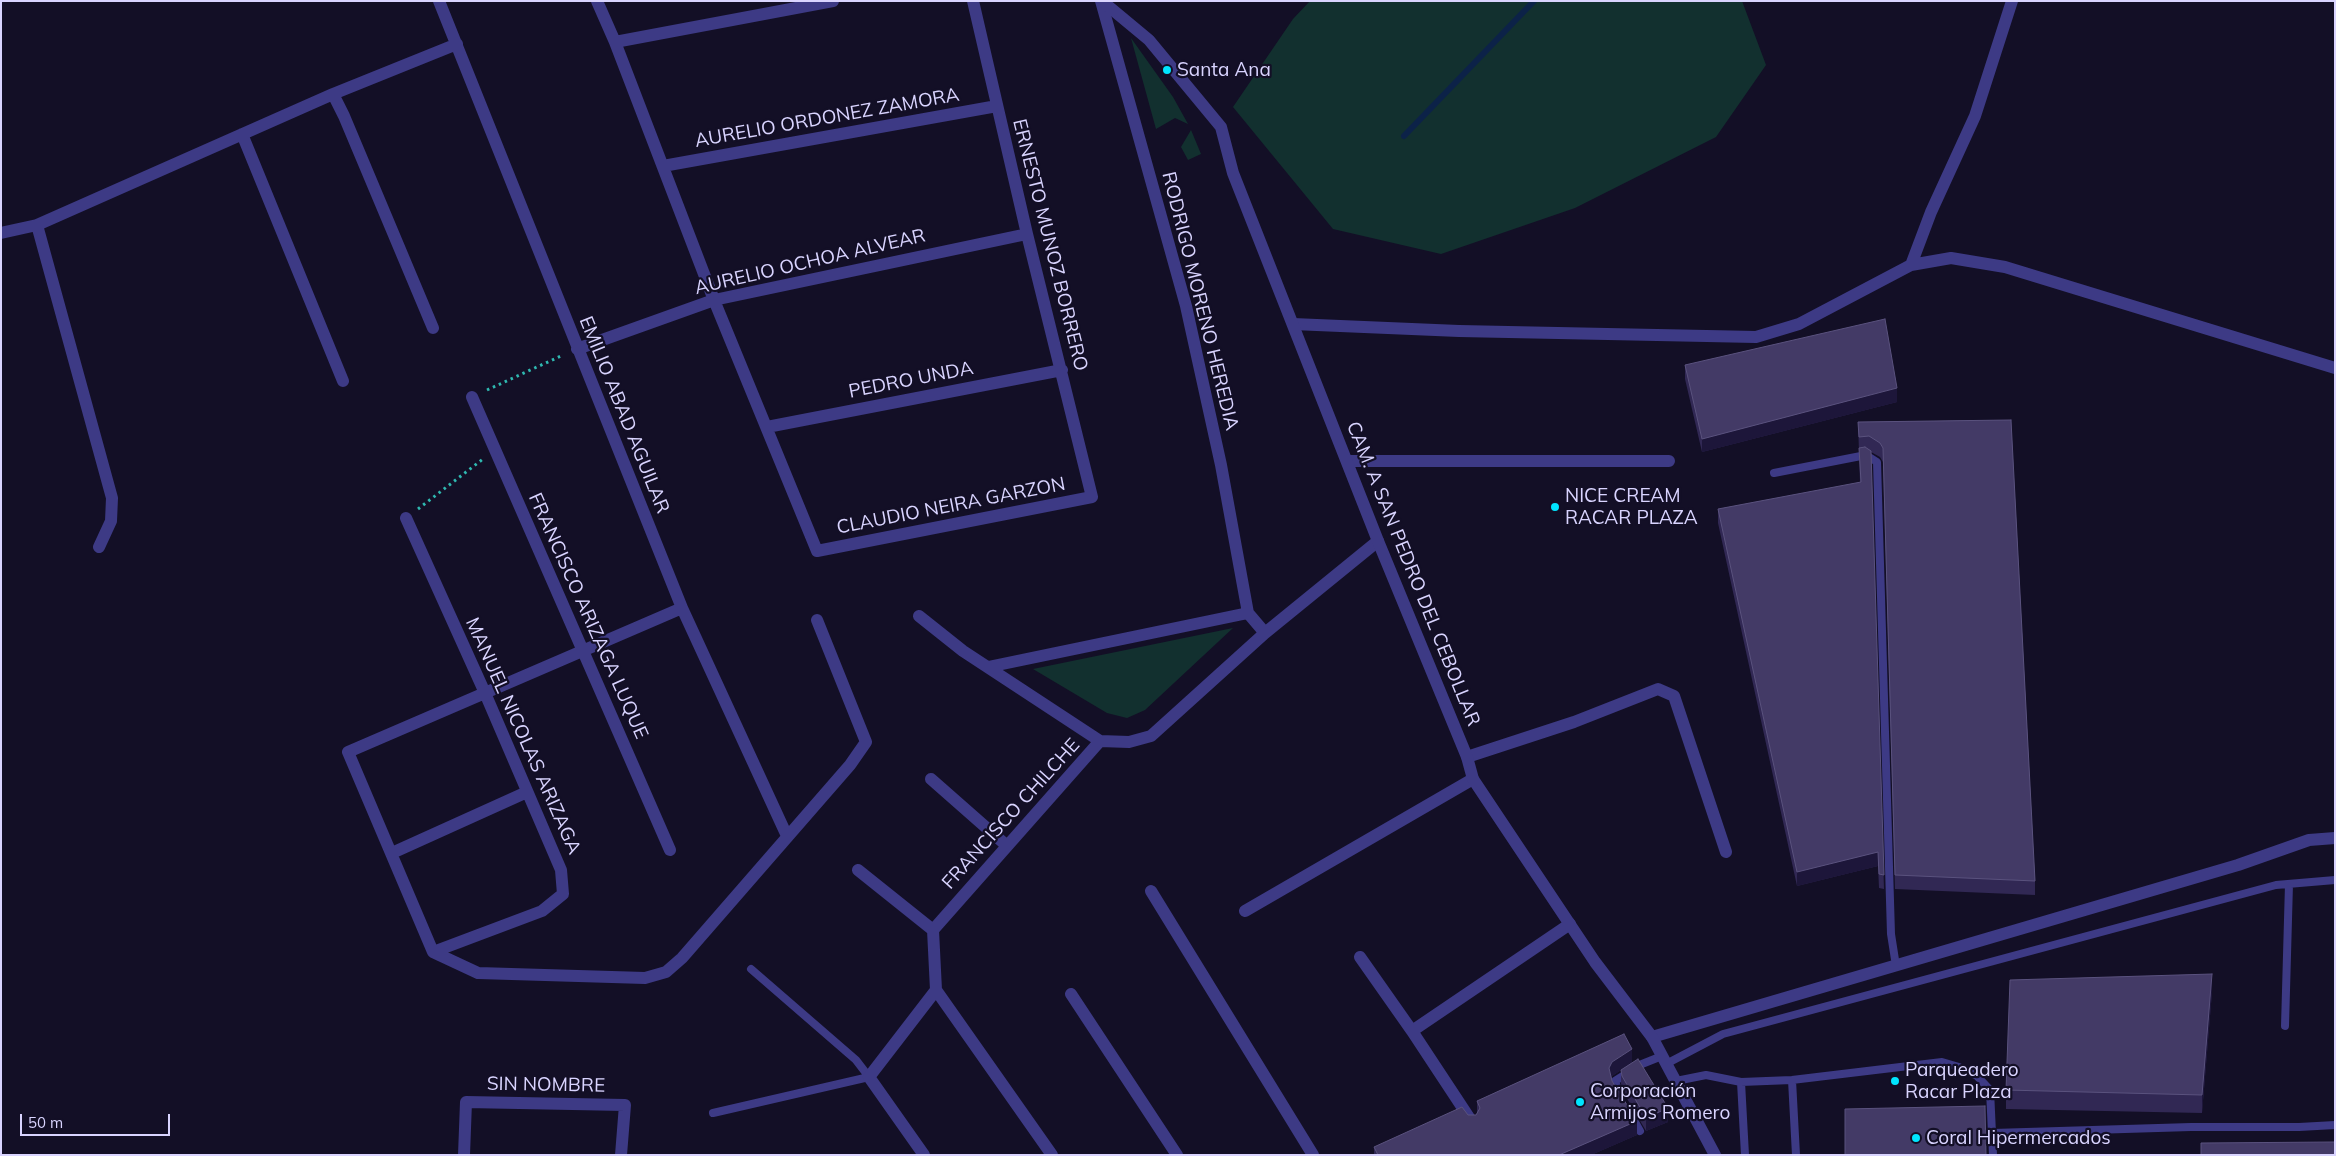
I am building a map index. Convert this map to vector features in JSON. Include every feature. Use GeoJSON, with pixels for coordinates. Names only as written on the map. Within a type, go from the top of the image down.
{"type":"FeatureCollection","features":[{"type":"Feature","properties":{"kind":"street","name":"EMILIO ABAD AGUILAR"},"geometry":{"type":"LineString","coordinates":[[439,1],[682,608],[787,836]]}},
{"type":"Feature","properties":{"kind":"street"},"geometry":{"type":"LineString","coordinates":[[597,1],[615,42],[714,300],[767,427]]}},
{"type":"Feature","properties":{"kind":"street"},"geometry":{"type":"LineString","coordinates":[[615,42],[833,1]]}},
{"type":"Feature","properties":{"kind":"street","name":"ERNESTO MUNOZ BORRERO"},"geometry":{"type":"LineString","coordinates":[[973,1],[1027,234],[1092,497]]}},
{"type":"Feature","properties":{"kind":"street","name":"CAM. A SAN PEDRO DEL CEBOLLAR"},"geometry":{"type":"LineString","coordinates":[[1101,1],[1150,40],[1222,127],[1232,173],[1378,541],[1467,757],[1474,779],[1595,962],[1652,1037],[1715,1155]]}},
{"type":"Feature","properties":{"kind":"street","name":"RODRIGO MORENO HEREDIA"},"geometry":{"type":"LineString","coordinates":[[1101,1],[1186,306],[1221,466],[1248,613]]}},
{"type":"Feature","properties":{"kind":"street"},"geometry":{"type":"LineString","coordinates":[[1911,265],[1931,212],[1975,116],[2012,1]]}},
{"type":"Feature","properties":{"kind":"street"},"geometry":{"type":"LineString","coordinates":[[1,233],[37,226],[333,94],[457,44]]}},
{"type":"Feature","properties":{"kind":"street"},"geometry":{"type":"LineString","coordinates":[[333,94],[433,328]]}},
{"type":"Feature","properties":{"kind":"street","name":"AURELIO ORDONEZ ZAMORA"},"geometry":{"type":"LineString","coordinates":[[663,166],[997,106]]}},
{"type":"Feature","properties":{"kind":"street"},"geometry":{"type":"LineString","coordinates":[[242,134],[344,380]]}},
{"type":"Feature","properties":{"kind":"street"},"geometry":{"type":"LineString","coordinates":[[37,226],[112,498],[111,521],[99,547]]}},
{"type":"Feature","properties":{"kind":"street","name":"AURELIO OCHOA ALVEAR"},"geometry":{"type":"LineString","coordinates":[[577,349],[714,300],[1027,234]]}},
{"type":"Feature","properties":{"kind":"street"},"geometry":{"type":"LineString","coordinates":[[1293,324],[1523,332],[1756,336],[1799,324],[1911,265],[1951,258],[2004,267],[2334,363]]}},
{"type":"Feature","properties":{"kind":"street","name":"PEDRO UNDA"},"geometry":{"type":"LineString","coordinates":[[767,427],[1062,370]]}},
{"type":"Feature","properties":{"kind":"street","name":"FRANCISCO ARIZAGA LUQUE"},"geometry":{"type":"LineString","coordinates":[[472,397],[670,850]]}},
{"type":"Feature","properties":{"kind":"street","name":"CLAUDIO NEIRA GARZON"},"geometry":{"type":"LineString","coordinates":[[767,427],[817,551],[1092,497]]}},
{"type":"Feature","properties":{"kind":"street"},"geometry":{"type":"LineString","coordinates":[[1347,461],[1669,461]]}},
{"type":"Feature","properties":{"kind":"street","name":"MANUEL NICOLAS ARIZAGA"},"geometry":{"type":"LineString","coordinates":[[406,518],[485,693],[561,870],[563,894],[542,911],[433,952]]}},
{"type":"Feature","properties":{"kind":"street","name":"FRANCISCO CHILCHE"},"geometry":{"type":"LineString","coordinates":[[933,930],[1006,845],[1100,741],[1129,742],[1151,736],[1265,633],[1378,541]]}},
{"type":"Feature","properties":{"kind":"street"},"geometry":{"type":"LineString","coordinates":[[682,608],[348,752],[433,952],[478,973],[645,978],[666,972],[682,958],[850,765],[866,742],[817,620]]}},
{"type":"Feature","properties":{"kind":"street"},"geometry":{"type":"LineString","coordinates":[[988,667],[1248,613],[1265,633]]}},
{"type":"Feature","properties":{"kind":"street"},"geometry":{"type":"LineString","coordinates":[[919,616],[988,667],[1100,741]]}},
{"type":"Feature","properties":{"kind":"street"},"geometry":{"type":"LineString","coordinates":[[1467,757],[1574,722],[1658,689],[1674,696],[1726,852]]}},
{"type":"Feature","properties":{"kind":"street"},"geometry":{"type":"LineString","coordinates":[[931,779],[1006,845]]}},
{"type":"Feature","properties":{"kind":"street"},"geometry":{"type":"LineString","coordinates":[[1245,911],[1474,779]]}},
{"type":"Feature","properties":{"kind":"street"},"geometry":{"type":"LineString","coordinates":[[392,853],[527,792]]}},
{"type":"Feature","properties":{"kind":"street"},"geometry":{"type":"LineString","coordinates":[[1652,1037],[2238,866],[2309,840],[2335,838]]}},
{"type":"Feature","properties":{"kind":"street"},"geometry":{"type":"LineString","coordinates":[[858,870],[933,930],[936,990],[1052,1155]]}},
{"type":"Feature","properties":{"kind":"street"},"geometry":{"type":"LineString","coordinates":[[1151,891],[1313,1155]]}},
{"type":"Feature","properties":{"kind":"street"},"geometry":{"type":"LineString","coordinates":[[1412,1031],[1570,924]]}},
{"type":"Feature","properties":{"kind":"street"},"geometry":{"type":"LineString","coordinates":[[1360,956],[1472,1122]]}},
{"type":"Feature","properties":{"kind":"street"},"geometry":{"type":"LineString","coordinates":[[924,1155],[869,1078],[936,990]]}},
{"type":"Feature","properties":{"kind":"street"},"geometry":{"type":"LineString","coordinates":[[1071,994],[1177,1155]]}},
{"type":"Feature","properties":{"kind":"street","name":"SIN NOMBRE"},"geometry":{"type":"LineString","coordinates":[[464,1155],[466,1102],[625,1105],[621,1155]]}},
{"type":"Feature","properties":{"kind":"lane"},"geometry":{"type":"LineString","coordinates":[[1774,472],[1866,455],[1877,462],[1891,934],[1896,966]]}},
{"type":"Feature","properties":{"kind":"lane"},"geometry":{"type":"LineString","coordinates":[[1640,1130],[1617,1092],[1615,1081],[1642,1064],[1664,1060],[1723,1034],[2257,890],[2289,884],[2335,880]]}},
{"type":"Feature","properties":{"kind":"lane"},"geometry":{"type":"LineString","coordinates":[[2285,1026],[2289,884]]}},
{"type":"Feature","properties":{"kind":"lane"},"geometry":{"type":"LineString","coordinates":[[713,1113],[869,1078],[856,1060],[751,969]]}},
{"type":"Feature","properties":{"kind":"lane"},"geometry":{"type":"LineString","coordinates":[[1676,1081],[1706,1075],[1741,1082],[1792,1080],[1942,1062],[1959,1067],[1977,1076],[1990,1090],[1993,1155]]}},
{"type":"Feature","properties":{"kind":"lane"},"geometry":{"type":"LineString","coordinates":[[1792,1080],[1796,1155]]}},
{"type":"Feature","properties":{"kind":"lane"},"geometry":{"type":"LineString","coordinates":[[1741,1082],[1745,1155]]}},
{"type":"Feature","properties":{"kind":"lane"},"geometry":{"type":"LineString","coordinates":[[1993,1133],[2191,1128],[2298,1128],[2335,1125]]}},
{"type":"Feature","properties":{"kind":"path"},"geometry":{"type":"LineString","coordinates":[[472,397],[577,349]]}},
{"type":"Feature","properties":{"kind":"path"},"geometry":{"type":"LineString","coordinates":[[406,518],[495,450]]}},
{"type":"Feature","properties":{"kind":"green space"},"geometry":{"type":"Polygon","coordinates":[[[1310,1],[1742,1],[1766,65],[1716,137],[1575,208],[1441,254],[1333,229],[1233,107],[1293,19],[1310,1]]]}},
{"type":"Feature","properties":{"kind":"green space"},"geometry":{"type":"Polygon","coordinates":[[[1131,38],[1173,97],[1188,124],[1175,118],[1156,129],[1131,38]]]}},
{"type":"Feature","properties":{"kind":"green space"},"geometry":{"type":"Polygon","coordinates":[[[1191,130],[1201,154],[1188,160],[1181,147],[1191,130]]]}},
{"type":"Feature","properties":{"kind":"green space"},"geometry":{"type":"Polygon","coordinates":[[[1233,628],[1145,710],[1127,718],[1107,713],[1033,669],[1233,628]]]}},
{"type":"Feature","properties":{"kind":"building"},"geometry":{"type":"Polygon","coordinates":[[[1885,319],[1897,388],[1702,439],[1685,365],[1885,319]]]}},
{"type":"Feature","properties":{"kind":"building"},"geometry":{"type":"Polygon","coordinates":[[[2011,420],[2035,881],[1895,875],[1883,448],[1880,443],[1869,436],[1859,437],[1858,422],[2011,420]]]}},
{"type":"Feature","properties":{"kind":"building"},"geometry":{"type":"Polygon","coordinates":[[[1865,447],[1871,451],[1884,875],[1879,874],[1878,852],[1797,872],[1718,509],[1861,482],[1859,448],[1865,447]]]}},
{"type":"Feature","properties":{"kind":"building"},"geometry":{"type":"Polygon","coordinates":[[[2212,974],[2202,1095],[2006,1090],[2010,980],[2212,974]]]}},
{"type":"Feature","properties":{"kind":"building","name":"Corporación Armijos Romero"},"geometry":{"type":"Polygon","coordinates":[[[1624,1034],[1632,1049],[1612,1062],[1609,1068],[1612,1081],[1637,1121],[1559,1155],[1378,1155],[1374,1147],[1462,1107],[1468,1115],[1476,1115],[1480,1108],[1477,1101],[1624,1034]]]}},
{"type":"Feature","properties":{"kind":"building"},"geometry":{"type":"Polygon","coordinates":[[[1638,1059],[1668,1108],[1646,1118],[1622,1076],[1621,1070],[1638,1059]]]}},
{"type":"Feature","properties":{"kind":"building","name":"Coral Hipermercados"},"geometry":{"type":"Polygon","coordinates":[[[1985,1106],[1986,1155],[1845,1155],[1845,1109],[1985,1106]]]}},
{"type":"Feature","properties":{"kind":"building"},"geometry":{"type":"Polygon","coordinates":[[[2335,1142],[2335,1155],[2201,1155],[2201,1143],[2335,1142]]]}},
{"type":"Feature","properties":{"kind":"waterway"},"geometry":{"type":"LineString","coordinates":[[1404,136],[1534,1]]}},
{"type":"Feature","properties":{"kind":"place","name":"Santa Ana"},"geometry":{"type":"Point","coordinates":[1167,70]}},
{"type":"Feature","properties":{"kind":"place","name":"NICE CREAM RACAR PLAZA"},"geometry":{"type":"Point","coordinates":[1555,507]}},
{"type":"Feature","properties":{"kind":"place","name":"Parqueadero Racar Plaza"},"geometry":{"type":"Point","coordinates":[1895,1081]}},
{"type":"Feature","properties":{"kind":"place","name":"Corporación Armijos Romero"},"geometry":{"type":"Point","coordinates":[1580,1102]}},
{"type":"Feature","properties":{"kind":"place","name":"Coral Hipermercados"},"geometry":{"type":"Point","coordinates":[1916,1138]}}]}
